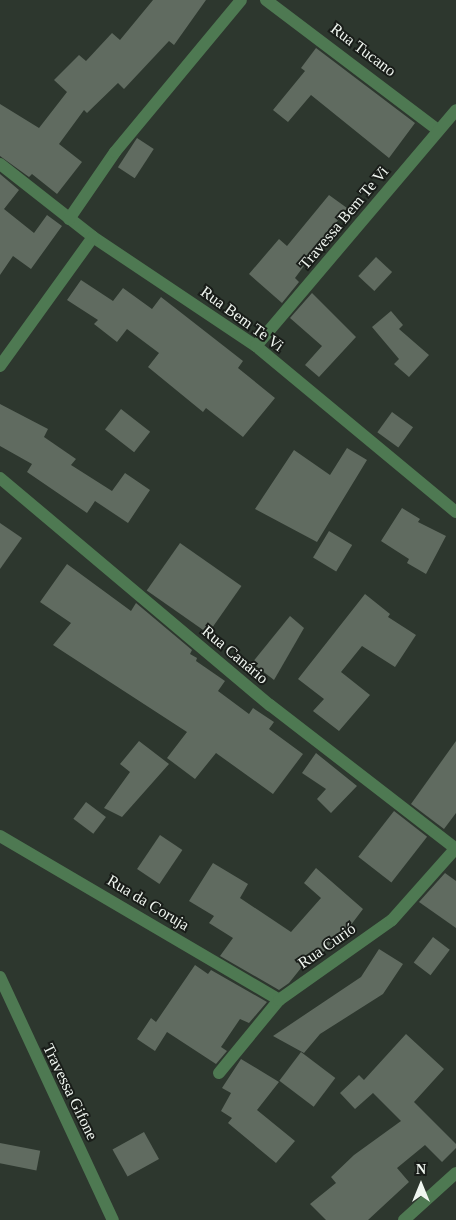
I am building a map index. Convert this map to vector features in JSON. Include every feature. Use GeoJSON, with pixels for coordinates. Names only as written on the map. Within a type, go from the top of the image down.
{"type":"FeatureCollection","features":[{"type":"Feature","properties":{"kind":"street"},"geometry":{"type":"LineString","coordinates":[[69,219],[115,152],[241,0]]}},
{"type":"Feature","properties":{"kind":"street","name":"Rua Tucano"},"geometry":{"type":"LineString","coordinates":[[266,0],[438,130]]}},
{"type":"Feature","properties":{"kind":"street","name":"Travessa Bem Te Vi"},"geometry":{"type":"LineString","coordinates":[[256,346],[456,110]]}},
{"type":"Feature","properties":{"kind":"street","name":"Rua Bem Te Vi"},"geometry":{"type":"LineString","coordinates":[[0,164],[93,237],[256,346],[456,512]]}},
{"type":"Feature","properties":{"kind":"street"},"geometry":{"type":"LineString","coordinates":[[0,366],[93,237]]}},
{"type":"Feature","properties":{"kind":"street","name":"Rua Canário"},"geometry":{"type":"LineString","coordinates":[[0,478],[270,705],[456,849]]}},
{"type":"Feature","properties":{"kind":"street","name":"Rua da Coruja"},"geometry":{"type":"LineString","coordinates":[[0,836],[279,1000]]}},
{"type":"Feature","properties":{"kind":"street","name":"Rua Curió"},"geometry":{"type":"LineString","coordinates":[[219,1073],[279,1000],[392,920],[456,849]]}},
{"type":"Feature","properties":{"kind":"street","name":"Travessa Gifone"},"geometry":{"type":"LineString","coordinates":[[0,977],[114,1220]]}},
{"type":"Feature","properties":{"kind":"street"},"geometry":{"type":"LineString","coordinates":[[404,1220],[456,1173]]}},
{"type":"Feature","properties":{"kind":"building"},"geometry":{"type":"Polygon","coordinates":[[[153,0],[206,0],[174,45],[169,41],[124,89],[118,83],[87,113],[84,110],[59,144],[82,162],[57,194],[32,174],[29,177],[0,156],[0,104],[39,128],[67,92],[54,80],[79,55],[86,61],[112,33],[120,40],[153,0]]]}},
{"type":"Feature","properties":{"kind":"building"},"geometry":{"type":"Polygon","coordinates":[[[316,48],[415,123],[389,158],[311,95],[288,122],[273,110],[305,71],[301,68],[316,48]]]}},
{"type":"Feature","properties":{"kind":"building"},"geometry":{"type":"Polygon","coordinates":[[[137,138],[154,149],[135,178],[118,167],[137,138]]]}},
{"type":"Feature","properties":{"kind":"building"},"geometry":{"type":"Polygon","coordinates":[[[0,174],[19,190],[4,209],[34,233],[47,215],[62,226],[31,269],[13,256],[0,275],[0,174]]]}},
{"type":"Feature","properties":{"kind":"building"},"geometry":{"type":"Polygon","coordinates":[[[329,195],[347,208],[295,278],[299,282],[282,303],[249,274],[279,239],[287,246],[329,195]]]}},
{"type":"Feature","properties":{"kind":"building"},"geometry":{"type":"Polygon","coordinates":[[[376,257],[392,272],[374,291],[358,276],[376,257]]]}},
{"type":"Feature","properties":{"kind":"building"},"geometry":{"type":"Polygon","coordinates":[[[81,280],[113,301],[123,288],[152,309],[161,297],[243,361],[238,368],[275,398],[243,437],[206,408],[203,412],[148,367],[159,353],[127,329],[117,342],[94,324],[98,320],[67,300],[81,280]]]}},
{"type":"Feature","properties":{"kind":"building"},"geometry":{"type":"Polygon","coordinates":[[[312,293],[356,337],[319,377],[305,365],[322,346],[290,318],[312,293]]]}},
{"type":"Feature","properties":{"kind":"building"},"geometry":{"type":"Polygon","coordinates":[[[391,311],[403,325],[399,329],[429,355],[409,377],[394,364],[399,359],[372,327],[391,311]]]}},
{"type":"Feature","properties":{"kind":"building"},"geometry":{"type":"Polygon","coordinates":[[[0,404],[48,429],[44,437],[76,459],[71,465],[112,491],[125,473],[150,490],[128,523],[95,501],[87,513],[27,472],[32,464],[0,446],[0,404]]]}},
{"type":"Feature","properties":{"kind":"building"},"geometry":{"type":"Polygon","coordinates":[[[121,409],[150,432],[134,452],[105,429],[121,409]]]}},
{"type":"Feature","properties":{"kind":"building"},"geometry":{"type":"Polygon","coordinates":[[[392,412],[413,427],[398,448],[377,432],[392,412]]]}},
{"type":"Feature","properties":{"kind":"building"},"geometry":{"type":"Polygon","coordinates":[[[347,448],[367,460],[317,542],[255,509],[294,450],[330,475],[347,448]]]}},
{"type":"Feature","properties":{"kind":"building"},"geometry":{"type":"Polygon","coordinates":[[[402,508],[420,519],[418,522],[446,536],[426,574],[407,563],[409,559],[381,541],[402,508]]]}},
{"type":"Feature","properties":{"kind":"building"},"geometry":{"type":"Polygon","coordinates":[[[0,523],[22,538],[0,569],[0,523]]]}},
{"type":"Feature","properties":{"kind":"building"},"geometry":{"type":"Polygon","coordinates":[[[329,531],[352,545],[336,571],[313,558],[329,531]]]}},
{"type":"Feature","properties":{"kind":"building"},"geometry":{"type":"Polygon","coordinates":[[[180,543],[241,586],[208,634],[147,591],[180,543]]]}},
{"type":"Feature","properties":{"kind":"building"},"geometry":{"type":"Polygon","coordinates":[[[67,564],[131,611],[136,603],[192,650],[190,654],[197,658],[196,661],[225,681],[218,691],[249,714],[253,708],[274,722],[269,729],[303,754],[273,794],[216,753],[195,779],[167,758],[187,732],[53,645],[71,623],[40,602],[67,564]]]}},
{"type":"Feature","properties":{"kind":"building"},"geometry":{"type":"Polygon","coordinates":[[[365,594],[390,614],[388,617],[416,635],[395,667],[362,646],[341,672],[370,695],[339,731],[313,711],[324,699],[298,679],[365,594]]]}},
{"type":"Feature","properties":{"kind":"building"},"geometry":{"type":"Polygon","coordinates":[[[290,616],[304,628],[274,680],[252,663],[290,616]]]}},
{"type":"Feature","properties":{"kind":"building"},"geometry":{"type":"Polygon","coordinates":[[[139,741],[169,764],[122,817],[104,808],[130,772],[120,764],[139,741]]]}},
{"type":"Feature","properties":{"kind":"building"},"geometry":{"type":"Polygon","coordinates":[[[456,741],[456,813],[444,829],[411,804],[456,741]]]}},
{"type":"Feature","properties":{"kind":"building"},"geometry":{"type":"Polygon","coordinates":[[[316,753],[357,786],[331,813],[317,799],[326,789],[302,773],[316,753]]]}},
{"type":"Feature","properties":{"kind":"building"},"geometry":{"type":"Polygon","coordinates":[[[86,802],[106,817],[93,834],[73,819],[86,802]]]}},
{"type":"Feature","properties":{"kind":"building"},"geometry":{"type":"Polygon","coordinates":[[[394,811],[427,837],[391,883],[358,857],[394,811]]]}},
{"type":"Feature","properties":{"kind":"building"},"geometry":{"type":"Polygon","coordinates":[[[160,835],[182,850],[159,884],[137,869],[160,835]]]}},
{"type":"Feature","properties":{"kind":"building"},"geometry":{"type":"Polygon","coordinates":[[[213,863],[248,884],[240,898],[291,932],[321,898],[304,883],[316,868],[363,909],[335,946],[331,943],[315,962],[309,958],[289,983],[279,990],[220,956],[233,938],[209,923],[214,916],[189,901],[213,863]]]}},
{"type":"Feature","properties":{"kind":"building"},"geometry":{"type":"Polygon","coordinates":[[[445,873],[456,881],[456,928],[419,902],[445,873]]]}},
{"type":"Feature","properties":{"kind":"building"},"geometry":{"type":"Polygon","coordinates":[[[433,937],[450,950],[431,975],[414,963],[433,937]]]}},
{"type":"Feature","properties":{"kind":"building"},"geometry":{"type":"Polygon","coordinates":[[[379,949],[403,964],[383,994],[320,1034],[304,1053],[273,1036],[361,977],[379,949]]]}},
{"type":"Feature","properties":{"kind":"building"},"geometry":{"type":"Polygon","coordinates":[[[195,965],[208,974],[211,970],[267,1002],[249,1023],[240,1019],[221,1047],[227,1051],[216,1064],[167,1032],[155,1051],[137,1039],[151,1018],[156,1022],[195,965]]]}},
{"type":"Feature","properties":{"kind":"building"},"geometry":{"type":"Polygon","coordinates":[[[406,1034],[444,1069],[414,1102],[456,1144],[456,1148],[442,1162],[425,1145],[397,1168],[409,1182],[368,1220],[326,1220],[310,1204],[336,1183],[331,1177],[354,1155],[401,1121],[373,1093],[355,1109],[340,1093],[359,1075],[364,1080],[406,1034]]]}},
{"type":"Feature","properties":{"kind":"building"},"geometry":{"type":"Polygon","coordinates":[[[301,1052],[335,1078],[314,1107],[279,1081],[301,1052]]]}},
{"type":"Feature","properties":{"kind":"building"},"geometry":{"type":"Polygon","coordinates":[[[241,1059],[279,1082],[257,1110],[295,1141],[276,1163],[228,1123],[232,1118],[221,1111],[231,1093],[222,1088],[241,1059]]]}},
{"type":"Feature","properties":{"kind":"building"},"geometry":{"type":"Polygon","coordinates":[[[144,1132],[159,1159],[128,1177],[113,1149],[144,1132]]]}},
{"type":"Feature","properties":{"kind":"building"},"geometry":{"type":"Polygon","coordinates":[[[0,1143],[40,1151],[36,1170],[0,1163],[0,1143]]]}}]}
